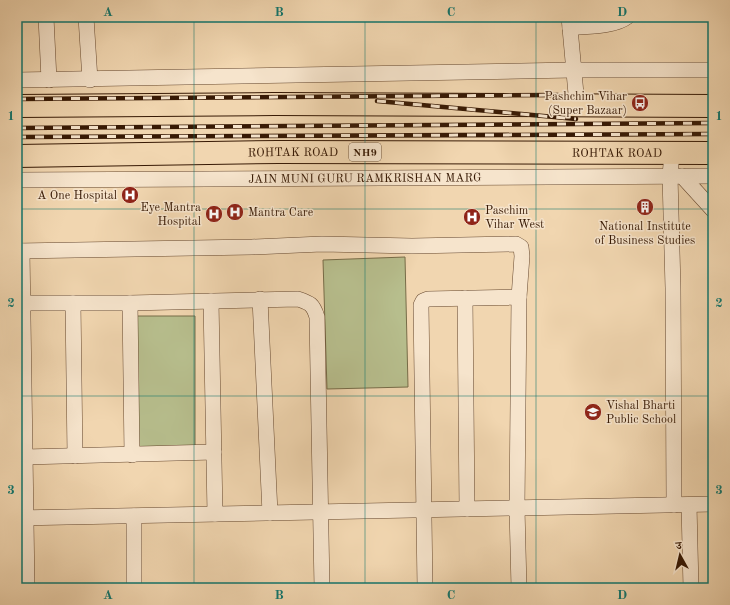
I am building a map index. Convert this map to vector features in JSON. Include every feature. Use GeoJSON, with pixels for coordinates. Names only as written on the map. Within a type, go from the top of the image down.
{"type":"FeatureCollection","features":[{"type":"Feature","properties":{"kind":"main road"},"geometry":{"type":"LineString","coordinates":[[17,106],[713,106]]}},
{"type":"Feature","properties":{"kind":"main road","name":"ROHTAK ROAD"},"geometry":{"type":"LineString","coordinates":[[17,156],[278,152],[713,153]]}},
{"type":"Feature","properties":{"kind":"street"},"geometry":{"type":"LineString","coordinates":[[46,17],[48,80]]}},
{"type":"Feature","properties":{"kind":"street"},"geometry":{"type":"LineString","coordinates":[[86,17],[90,80]]}},
{"type":"Feature","properties":{"kind":"street"},"geometry":{"type":"LineString","coordinates":[[577,105],[569,23],[613,24],[627,17]]}},
{"type":"Feature","properties":{"kind":"street"},"geometry":{"type":"LineString","coordinates":[[17,80],[90,80],[573,70],[713,70]]}},
{"type":"Feature","properties":{"kind":"street"},"geometry":{"type":"LineString","coordinates":[[672,153],[676,176],[673,288],[682,505],[692,588]]}},
{"type":"Feature","properties":{"kind":"street"},"geometry":{"type":"LineString","coordinates":[[676,176],[713,210]]}},
{"type":"Feature","properties":{"kind":"street","name":"JAIN MUNI GURU RAMKRISHAN MARG"},"geometry":{"type":"LineString","coordinates":[[17,180],[713,176]]}},
{"type":"Feature","properties":{"kind":"street"},"geometry":{"type":"LineString","coordinates":[[27,588],[22,552],[25,458],[23,303],[19,251],[252,247],[322,244],[412,246],[516,244],[521,247],[522,256],[519,297],[517,508],[519,588]]}},
{"type":"Feature","properties":{"kind":"street"},"geometry":{"type":"LineString","coordinates":[[425,588],[421,305],[423,301],[428,299],[519,297]]}},
{"type":"Feature","properties":{"kind":"street"},"geometry":{"type":"LineString","coordinates":[[23,303],[130,303],[298,298],[314,307],[317,317],[322,588]]}},
{"type":"Feature","properties":{"kind":"street"},"geometry":{"type":"LineString","coordinates":[[465,298],[467,509]]}},
{"type":"Feature","properties":{"kind":"street"},"geometry":{"type":"LineString","coordinates":[[260,300],[270,513]]}},
{"type":"Feature","properties":{"kind":"street"},"geometry":{"type":"LineString","coordinates":[[211,301],[215,514]]}},
{"type":"Feature","properties":{"kind":"street"},"geometry":{"type":"LineString","coordinates":[[73,303],[75,456]]}},
{"type":"Feature","properties":{"kind":"street"},"geometry":{"type":"LineString","coordinates":[[130,303],[132,455]]}},
{"type":"Feature","properties":{"kind":"street"},"geometry":{"type":"LineString","coordinates":[[25,458],[214,452]]}},
{"type":"Feature","properties":{"kind":"street"},"geometry":{"type":"LineString","coordinates":[[22,518],[713,504]]}},
{"type":"Feature","properties":{"kind":"street"},"geometry":{"type":"LineString","coordinates":[[134,516],[134,588]]}},
{"type":"Feature","properties":{"kind":"green space"},"geometry":{"type":"Polygon","coordinates":[[[405,257],[408,387],[327,389],[323,260],[405,257]]]}},
{"type":"Feature","properties":{"kind":"green space"},"geometry":{"type":"Polygon","coordinates":[[[133,316],[195,316],[195,447],[133,447],[133,316]]]}},
{"type":"Feature","properties":{"kind":"railway"},"geometry":{"type":"LineString","coordinates":[[17,99],[558,95]]}},
{"type":"Feature","properties":{"kind":"railway"},"geometry":{"type":"LineString","coordinates":[[377,101],[576,119]]}},
{"type":"Feature","properties":{"kind":"railway"},"geometry":{"type":"LineString","coordinates":[[17,128],[713,123]]}},
{"type":"Feature","properties":{"kind":"railway"},"geometry":{"type":"LineString","coordinates":[[17,137],[713,134]]}},
{"type":"Feature","properties":{"kind":"place","name":"Pashchim Vihar (Super Bazaar)"},"geometry":{"type":"Point","coordinates":[640,103]}},
{"type":"Feature","properties":{"kind":"place","name":"A One Hospital"},"geometry":{"type":"Point","coordinates":[130,195]}},
{"type":"Feature","properties":{"kind":"place","name":"National Institute of Business Studies"},"geometry":{"type":"Point","coordinates":[645,207]}},
{"type":"Feature","properties":{"kind":"place","name":"Mantra Care"},"geometry":{"type":"Point","coordinates":[235,212]}},
{"type":"Feature","properties":{"kind":"place","name":"Eye Mantra Hospital"},"geometry":{"type":"Point","coordinates":[214,214]}},
{"type":"Feature","properties":{"kind":"place","name":"Paschim Vihar West"},"geometry":{"type":"Point","coordinates":[472,217]}},
{"type":"Feature","properties":{"kind":"place","name":"Vishal Bharti Public School"},"geometry":{"type":"Point","coordinates":[593,412]}}]}
